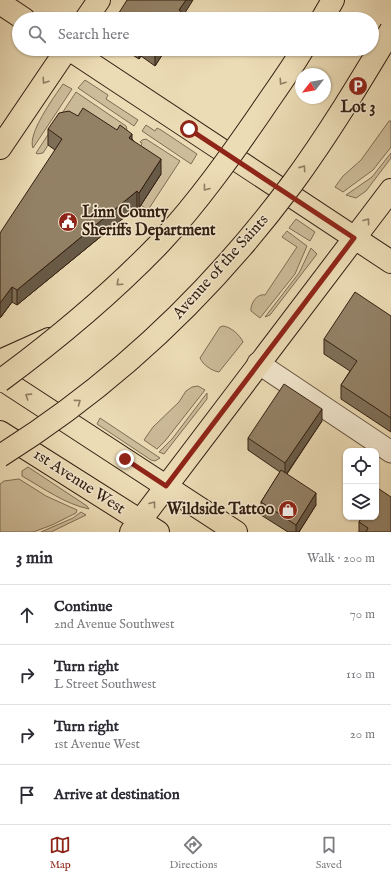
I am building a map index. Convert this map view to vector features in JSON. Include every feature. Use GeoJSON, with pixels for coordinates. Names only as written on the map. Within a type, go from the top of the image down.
{"type":"FeatureCollection","features":[{"type":"Feature","properties":{"kind":"main road"},"geometry":{"type":"LineString","coordinates":[[91,12],[99,0]]}},
{"type":"Feature","properties":{"kind":"main road"},"geometry":{"type":"LineString","coordinates":[[326,12],[333,0]]}},
{"type":"Feature","properties":{"kind":"main road"},"geometry":{"type":"LineString","coordinates":[[0,3],[14,12]]}},
{"type":"Feature","properties":{"kind":"main road","name":"Avenue of the Saints"},"geometry":{"type":"LineString","coordinates":[[379,49],[391,30]]}},
{"type":"Feature","properties":{"kind":"main road"},"geometry":{"type":"LineString","coordinates":[[0,148],[63,56]]}},
{"type":"Feature","properties":{"kind":"main road"},"geometry":{"type":"LineString","coordinates":[[79,56],[391,262]]}},
{"type":"Feature","properties":{"kind":"main road"},"geometry":{"type":"LineString","coordinates":[[236,532],[0,379],[35,355],[61,334],[128,275],[161,241],[198,198],[239,145],[298,56]]}},
{"type":"Feature","properties":{"kind":"main road","name":"Avenue of the Saints"},"geometry":{"type":"LineString","coordinates":[[0,456],[53,421],[95,390],[132,359],[203,290],[242,246],[292,184],[326,134],[375,56]]}},
{"type":"Feature","properties":{"kind":"main road"},"geometry":{"type":"LineString","coordinates":[[143,528],[166,486],[391,190]]}},
{"type":"Feature","properties":{"kind":"main road"},"geometry":{"type":"LineString","coordinates":[[0,360],[61,334]]}},
{"type":"Feature","properties":{"kind":"main road","name":"1st Avenue West"},"geometry":{"type":"LineString","coordinates":[[0,432],[143,528]]}},
{"type":"Feature","properties":{"kind":"lane"},"geometry":{"type":"LineString","coordinates":[[258,363],[391,452]]}},
{"type":"Feature","properties":{"kind":"shaded area"},"geometry":{"type":"Polygon","coordinates":[[[85,80],[108,95],[106,99],[138,120],[134,126],[78,88],[85,80]]]}},
{"type":"Feature","properties":{"kind":"shaded area"},"geometry":{"type":"Polygon","coordinates":[[[63,84],[72,89],[33,148],[32,142],[37,125],[63,84]]]}},
{"type":"Feature","properties":{"kind":"shaded area"},"geometry":{"type":"Polygon","coordinates":[[[76,92],[126,126],[127,129],[120,141],[59,128],[43,153],[37,154],[36,153],[76,92]]]}},
{"type":"Feature","properties":{"kind":"shaded area"},"geometry":{"type":"Polygon","coordinates":[[[389,121],[391,121],[391,147],[373,170],[343,192],[335,187],[343,176],[361,160],[389,121]]]}},
{"type":"Feature","properties":{"kind":"shaded area"},"geometry":{"type":"Polygon","coordinates":[[[146,125],[155,131],[157,128],[161,130],[197,154],[191,164],[142,131],[146,125]]]}},
{"type":"Feature","properties":{"kind":"shaded area"},"geometry":{"type":"Polygon","coordinates":[[[146,139],[180,161],[148,210],[141,205],[161,174],[140,148],[142,143],[140,142],[146,139]]]}},
{"type":"Feature","properties":{"kind":"shaded area"},"geometry":{"type":"Polygon","coordinates":[[[391,153],[391,158],[366,191],[356,198],[346,195],[372,177],[391,153]]]}},
{"type":"Feature","properties":{"kind":"shaded area"},"geometry":{"type":"Polygon","coordinates":[[[296,219],[315,232],[310,241],[289,228],[296,219]]]}},
{"type":"Feature","properties":{"kind":"shaded area"},"geometry":{"type":"Polygon","coordinates":[[[287,231],[307,246],[295,274],[260,318],[251,311],[253,302],[257,297],[265,295],[297,247],[282,237],[287,231]]]}},
{"type":"Feature","properties":{"kind":"shaded area"},"geometry":{"type":"Polygon","coordinates":[[[311,248],[317,254],[270,315],[265,317],[299,273],[311,248]]]}},
{"type":"Feature","properties":{"kind":"shaded area"},"geometry":{"type":"Polygon","coordinates":[[[223,326],[235,332],[243,342],[219,372],[208,367],[200,358],[220,327],[223,326]]]}},
{"type":"Feature","properties":{"kind":"shaded area"},"geometry":{"type":"Polygon","coordinates":[[[198,386],[205,390],[157,449],[144,440],[153,427],[179,402],[186,391],[192,387],[198,386]]]}},
{"type":"Feature","properties":{"kind":"shaded area"},"geometry":{"type":"Polygon","coordinates":[[[207,393],[207,399],[164,454],[159,452],[172,439],[207,393]]]}},
{"type":"Feature","properties":{"kind":"shaded area"},"geometry":{"type":"Polygon","coordinates":[[[100,418],[160,458],[155,461],[151,460],[97,424],[100,418]]]}},
{"type":"Feature","properties":{"kind":"shaded area"},"geometry":{"type":"Polygon","coordinates":[[[28,467],[87,506],[89,509],[63,500],[22,476],[22,471],[28,467]]]}},
{"type":"Feature","properties":{"kind":"shaded area"},"geometry":{"type":"Polygon","coordinates":[[[19,479],[46,496],[77,510],[76,513],[52,525],[33,532],[0,532],[0,484],[4,481],[19,479]]]}},
{"type":"Feature","properties":{"kind":"shaded area"},"geometry":{"type":"Polygon","coordinates":[[[81,512],[86,515],[51,532],[41,532],[73,518],[81,512]]]}},
{"type":"Feature","properties":{"kind":"building"},"geometry":{"type":"Polygon","coordinates":[[[127,0],[186,0],[179,10],[182,12],[119,12],[127,0]]]}},
{"type":"Feature","properties":{"kind":"building","name":"Linn County Sheriffs Department"},"geometry":{"type":"Polygon","coordinates":[[[83,108],[117,130],[120,125],[132,134],[129,138],[161,159],[139,193],[137,191],[17,290],[12,287],[0,303],[0,233],[62,139],[48,129],[59,113],[69,111],[78,116],[83,108]]]}},
{"type":"Feature","properties":{"kind":"building"},"geometry":{"type":"Polygon","coordinates":[[[355,292],[391,316],[391,418],[341,385],[357,361],[324,339],[355,292]]]}},
{"type":"Feature","properties":{"kind":"building"},"geometry":{"type":"Polygon","coordinates":[[[284,384],[322,409],[285,463],[248,438],[284,384]]]}},
{"type":"Feature","properties":{"kind":"building","name":"Wildside Tattoo"},"geometry":{"type":"Polygon","coordinates":[[[281,470],[316,493],[296,525],[261,502],[281,470]]]}},
{"type":"Feature","properties":{"kind":"building"},"geometry":{"type":"Polygon","coordinates":[[[379,489],[391,497],[391,532],[366,532],[368,528],[359,522],[360,520],[379,520],[379,489]]]}},
{"type":"Feature","properties":{"kind":"place","name":"Lot 3"},"geometry":{"type":"Point","coordinates":[358,86]}},
{"type":"Feature","properties":{"kind":"place","name":"Linn County Sheriffs Department"},"geometry":{"type":"Point","coordinates":[68,222]}},
{"type":"Feature","properties":{"kind":"place","name":"Wildside Tattoo"},"geometry":{"type":"Point","coordinates":[288,510]}},
{"type":"Feature","properties":{"kind":"route"},"geometry":{"type":"LineString","coordinates":[[125,459],[166,486],[354,238],[189,129]]}}]}
